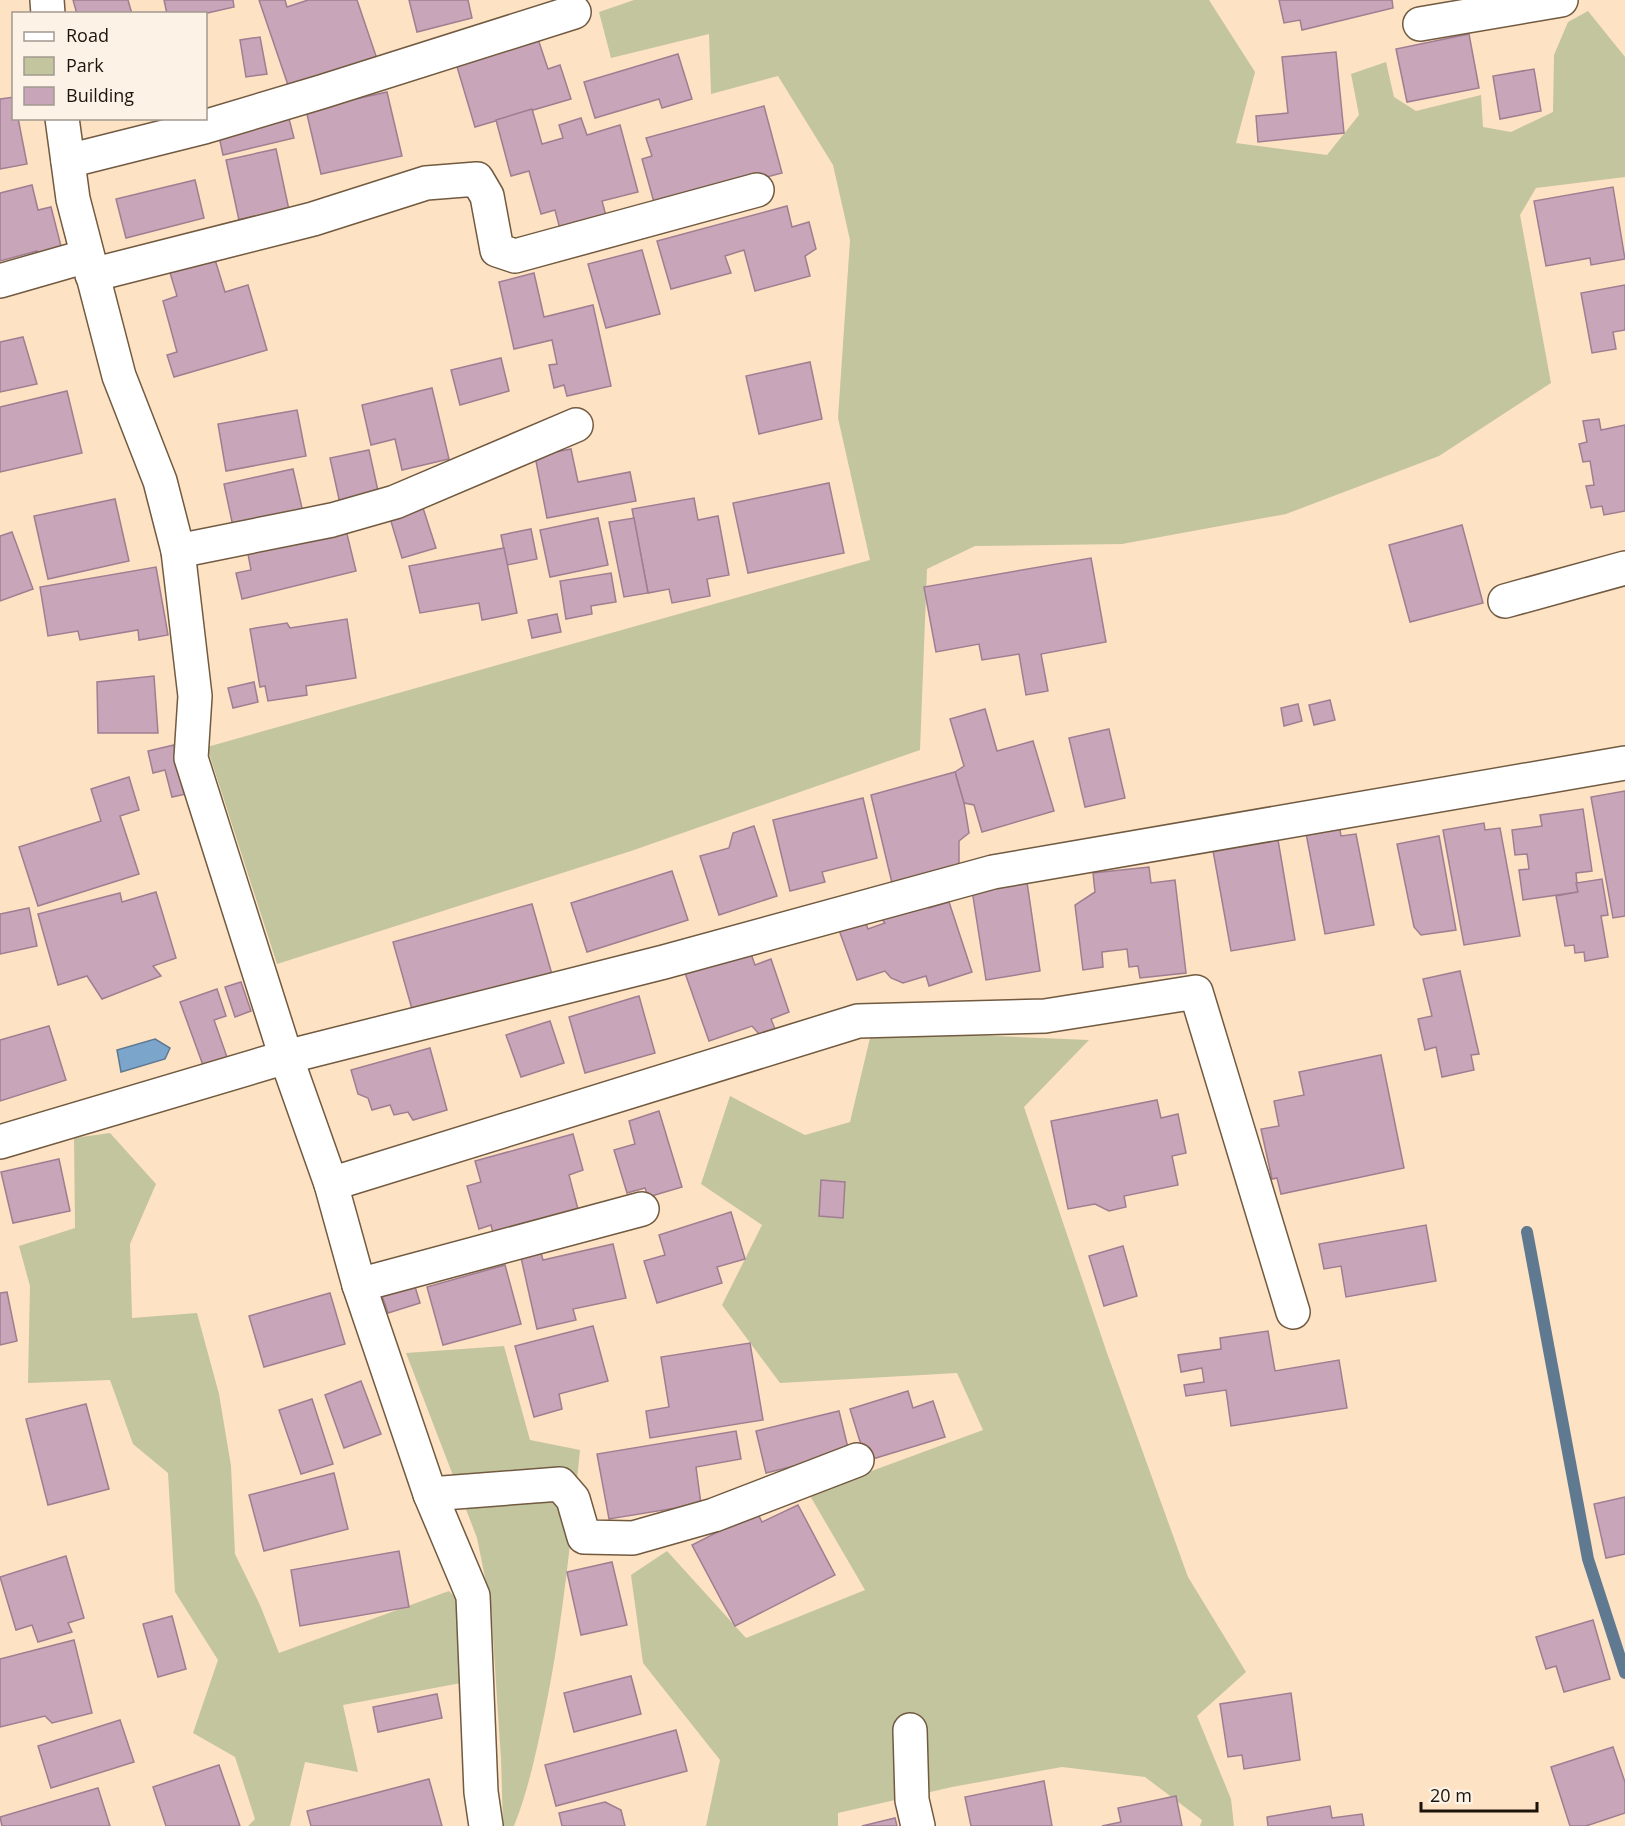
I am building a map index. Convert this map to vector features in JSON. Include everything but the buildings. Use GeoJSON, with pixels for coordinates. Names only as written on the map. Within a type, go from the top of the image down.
{"type":"FeatureCollection","features":[{"type":"Feature","properties":{"kind":"street"},"geometry":{"type":"LineString","coordinates":[[1420,24],[1561,0]]}},
{"type":"Feature","properties":{"kind":"street"},"geometry":{"type":"LineString","coordinates":[[68,161],[204,127],[300,99],[574,12]]}},
{"type":"Feature","properties":{"kind":"street"},"geometry":{"type":"LineString","coordinates":[[62,120],[73,199],[89,265],[119,376],[160,481],[178,551],[195,696],[191,758],[286,1057],[331,1184],[359,1285],[430,1494],[473,1596],[481,1792],[486,1826]]}},
{"type":"Feature","properties":{"kind":"street"},"geometry":{"type":"LineString","coordinates":[[0,281],[313,219],[426,183],[477,179],[487,196],[497,250],[515,256],[757,190]]}},
{"type":"Feature","properties":{"kind":"street"},"geometry":{"type":"LineString","coordinates":[[178,551],[332,520],[395,502],[576,425]]}},
{"type":"Feature","properties":{"kind":"street"},"geometry":{"type":"LineString","coordinates":[[1505,601],[1625,568]]}},
{"type":"Feature","properties":{"kind":"street"},"geometry":{"type":"LineString","coordinates":[[0,1142],[286,1057],[664,962],[993,872],[1625,763]]}},
{"type":"Feature","properties":{"kind":"street"},"geometry":{"type":"LineString","coordinates":[[331,1184],[858,1021],[1045,1016],[1196,992],[1293,1312]]}},
{"type":"Feature","properties":{"kind":"street"},"geometry":{"type":"LineString","coordinates":[[359,1285],[642,1209]]}},
{"type":"Feature","properties":{"kind":"street"},"geometry":{"type":"LineString","coordinates":[[430,1494],[560,1484],[573,1500],[584,1537],[633,1538],[714,1515],[857,1460]]}},
{"type":"Feature","properties":{"kind":"street"},"geometry":{"type":"LineString","coordinates":[[910,1730],[912,1800],[918,1826]]}},
{"type":"Feature","properties":{"kind":"green space"},"geometry":{"type":"Polygon","coordinates":[[[634,0],[1209,0],[1255,72],[1236,143],[1327,155],[1359,115],[1351,74],[1386,62],[1394,97],[1416,111],[1481,95],[1483,127],[1511,132],[1553,112],[1554,55],[1568,22],[1588,11],[1625,57],[1625,177],[1536,188],[1520,215],[1551,383],[1439,456],[1286,514],[1122,544],[975,546],[927,569],[920,750],[631,851],[277,964],[207,747],[870,560],[838,418],[850,240],[833,165],[778,76],[711,94],[709,34],[611,58],[599,12],[634,0]]]}},
{"type":"Feature","properties":{"kind":"green space"},"geometry":{"type":"Polygon","coordinates":[[[970,1035],[1089,1040],[1024,1107],[1107,1353],[1188,1577],[1246,1672],[1197,1716],[1231,1799],[1234,1826],[1200,1826],[1202,1820],[1145,1777],[1062,1767],[952,1787],[838,1813],[838,1826],[706,1826],[720,1760],[643,1663],[631,1575],[667,1551],[746,1638],[865,1590],[809,1494],[983,1430],[957,1373],[780,1383],[722,1305],[762,1225],[701,1184],[730,1096],[805,1135],[850,1122],[870,1038],[970,1035]]]}},
{"type":"Feature","properties":{"kind":"green space"},"geometry":{"type":"Polygon","coordinates":[[[110,1133],[156,1184],[130,1244],[132,1318],[197,1313],[219,1394],[231,1466],[235,1554],[260,1605],[279,1653],[449,1591],[464,1607],[461,1683],[343,1705],[358,1772],[305,1762],[290,1826],[248,1826],[255,1819],[235,1757],[193,1733],[218,1660],[175,1592],[168,1473],[133,1444],[110,1380],[28,1383],[30,1286],[19,1246],[75,1228],[74,1138],[110,1133]]]}},
{"type":"Feature","properties":{"kind":"green space"},"geometry":{"type":"Polygon","coordinates":[[[504,1346],[530,1440],[580,1450],[554,1664],[532,1769],[514,1826],[503,1826],[491,1607],[477,1538],[406,1353],[504,1346]]]}},
{"type":"Feature","properties":{"kind":"water"},"geometry":{"type":"Polygon","coordinates":[[[155,1039],[170,1048],[165,1059],[121,1072],[117,1050],[155,1039]]]}},
{"type":"Feature","properties":{"kind":"waterway"},"geometry":{"type":"LineString","coordinates":[[1527,1232],[1588,1559],[1625,1673]]}}]}
